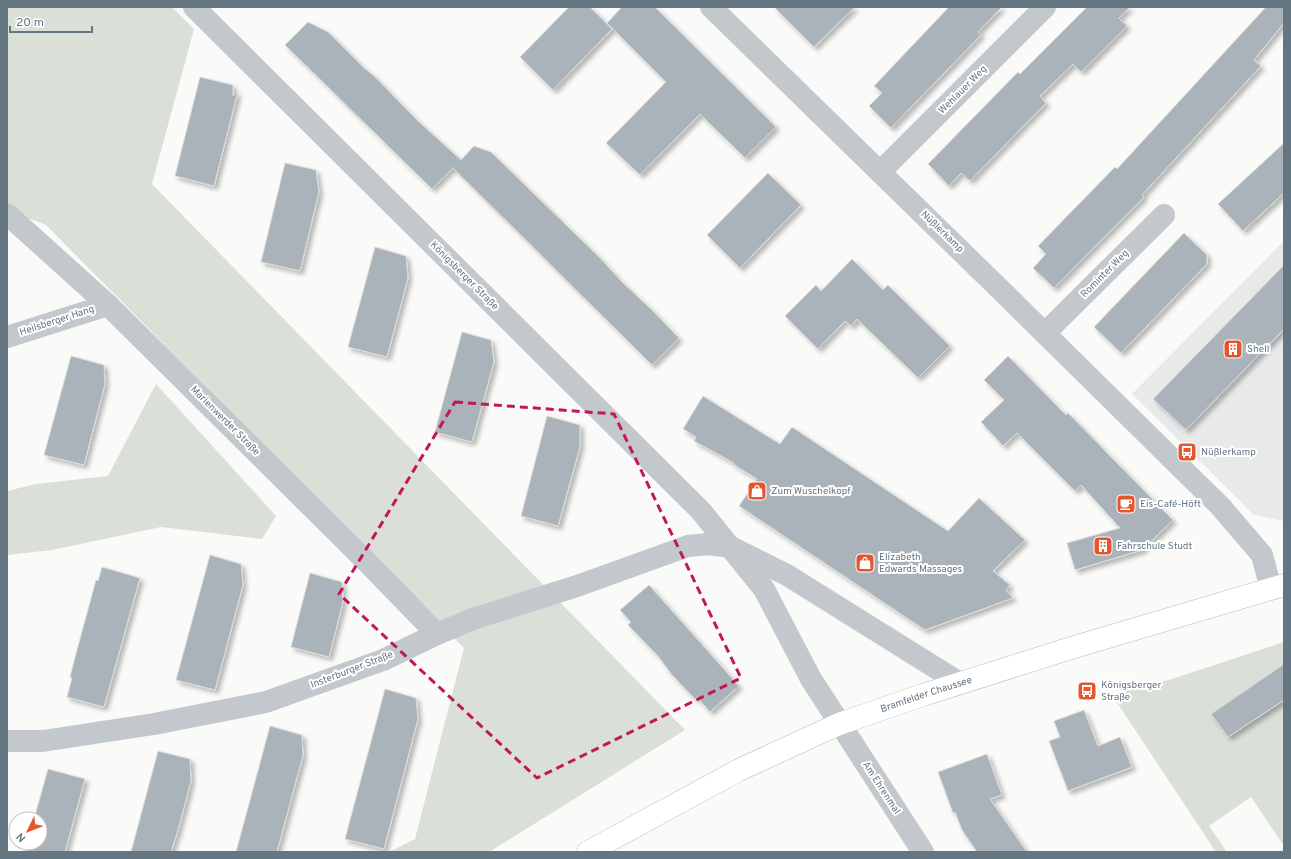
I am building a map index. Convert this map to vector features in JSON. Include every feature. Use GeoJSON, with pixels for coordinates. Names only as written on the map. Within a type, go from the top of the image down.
{"type":"FeatureCollection","features":[{"type":"Feature","properties":{"kind":"main road","name":"Bramfelder Chaussee"},"geometry":{"type":"LineString","coordinates":[[588,852],[739,770],[839,724],[960,683],[1087,643],[1277,587]]}},
{"type":"Feature","properties":{"kind":"street","name":"Königsberger Straße"},"geometry":{"type":"LineString","coordinates":[[194,7],[701,511],[764,589],[811,679],[839,724]]}},
{"type":"Feature","properties":{"kind":"street","name":"Nüßlerkamp"},"geometry":{"type":"LineString","coordinates":[[712,7],[1221,507],[1262,555],[1277,587]]}},
{"type":"Feature","properties":{"kind":"street","name":"Wehlauer Weg"},"geometry":{"type":"LineString","coordinates":[[880,172],[1045,7]]}},
{"type":"Feature","properties":{"kind":"street","name":"Marienwerder Straße"},"geometry":{"type":"LineString","coordinates":[[7,214],[108,305],[360,555],[437,634]]}},
{"type":"Feature","properties":{"kind":"street","name":"Rominter Weg"},"geometry":{"type":"LineString","coordinates":[[1045,333],[1164,215]]}},
{"type":"Feature","properties":{"kind":"street","name":"Heilsberger Hang"},"geometry":{"type":"LineString","coordinates":[[7,337],[108,305]]}},
{"type":"Feature","properties":{"kind":"street","name":"Insterburger Straße"},"geometry":{"type":"LineString","coordinates":[[7,741],[43,741],[154,724],[266,702],[383,660],[437,634],[473,619],[577,586],[688,546],[708,544],[731,547]]}},
{"type":"Feature","properties":{"kind":"street","name":"Königsberger Straße"},"geometry":{"type":"LineString","coordinates":[[731,547],[787,575],[960,683]]}},
{"type":"Feature","properties":{"kind":"street","name":"Am Ehrenmal"},"geometry":{"type":"LineString","coordinates":[[839,724],[922,852]]}},
{"type":"Feature","properties":{"kind":"highlighted area"},"geometry":{"type":"Polygon","coordinates":[[[455,402],[614,414],[741,678],[537,778],[339,594],[455,402]]]}},
{"type":"Feature","properties":{"kind":"shaded area"},"geometry":{"type":"Polygon","coordinates":[[[7,7],[172,7],[194,29],[152,184],[685,730],[489,852],[389,852],[415,839],[464,648],[46,225],[7,210],[7,7]]]}},
{"type":"Feature","properties":{"kind":"shaded area"},"geometry":{"type":"Polygon","coordinates":[[[1284,241],[1284,521],[1254,515],[1132,394],[1284,241]]]}},
{"type":"Feature","properties":{"kind":"shaded area"},"geometry":{"type":"Polygon","coordinates":[[[156,384],[276,516],[262,539],[161,527],[52,550],[7,555],[7,491],[36,484],[108,476],[156,384]]]}},
{"type":"Feature","properties":{"kind":"shaded area"},"geometry":{"type":"Polygon","coordinates":[[[1284,642],[1284,846],[1251,797],[1209,826],[1227,852],[1216,852],[1112,695],[1172,679],[1284,642]]]}},
{"type":"Feature","properties":{"kind":"building"},"geometry":{"type":"Polygon","coordinates":[[[569,7],[590,7],[612,29],[553,90],[520,57],[569,7]]]}},
{"type":"Feature","properties":{"kind":"building"},"geometry":{"type":"Polygon","coordinates":[[[622,7],[655,7],[776,127],[745,158],[700,114],[640,175],[606,143],[666,82],[607,23],[622,7]]]}},
{"type":"Feature","properties":{"kind":"building"},"geometry":{"type":"Polygon","coordinates":[[[774,7],[855,7],[814,47],[774,7]]]}},
{"type":"Feature","properties":{"kind":"building"},"geometry":{"type":"Polygon","coordinates":[[[949,7],[1002,7],[978,32],[981,35],[891,128],[869,106],[882,93],[874,86],[949,7]]]}},
{"type":"Feature","properties":{"kind":"building"},"geometry":{"type":"Polygon","coordinates":[[[1087,7],[1130,7],[1119,18],[1127,26],[1081,72],[1073,64],[1040,96],[1046,103],[970,181],[961,173],[949,186],[928,164],[1018,72],[1020,74],[1087,7]]]}},
{"type":"Feature","properties":{"kind":"building"},"geometry":{"type":"Polygon","coordinates":[[[1266,7],[1284,7],[1284,23],[1254,60],[1261,66],[1142,195],[1144,197],[1054,288],[1033,268],[1046,254],[1038,246],[1115,167],[1117,169],[1266,7]]]}},
{"type":"Feature","properties":{"kind":"building"},"geometry":{"type":"Polygon","coordinates":[[[308,22],[328,32],[417,120],[461,160],[474,146],[491,152],[600,258],[623,283],[679,338],[652,365],[453,168],[432,189],[285,45],[308,22]]]}},
{"type":"Feature","properties":{"kind":"building"},"geometry":{"type":"Polygon","coordinates":[[[200,77],[233,85],[233,96],[238,91],[214,186],[175,176],[200,77]]]}},
{"type":"Feature","properties":{"kind":"building"},"geometry":{"type":"Polygon","coordinates":[[[1284,143],[1284,193],[1243,231],[1218,204],[1284,143]]]}},
{"type":"Feature","properties":{"kind":"building"},"geometry":{"type":"Polygon","coordinates":[[[285,163],[316,170],[319,192],[300,271],[261,262],[285,163]]]}},
{"type":"Feature","properties":{"kind":"building"},"geometry":{"type":"Polygon","coordinates":[[[768,173],[801,205],[740,268],[707,235],[768,173]]]}},
{"type":"Feature","properties":{"kind":"building"},"geometry":{"type":"Polygon","coordinates":[[[1184,233],[1207,255],[1207,264],[1121,353],[1094,327],[1184,233]]]}},
{"type":"Feature","properties":{"kind":"building"},"geometry":{"type":"Polygon","coordinates":[[[375,247],[406,256],[408,278],[387,357],[348,347],[375,247]]]}},
{"type":"Feature","properties":{"kind":"building"},"geometry":{"type":"Polygon","coordinates":[[[852,259],[883,290],[888,285],[950,346],[918,378],[857,319],[851,326],[845,321],[818,349],[785,316],[816,285],[821,291],[852,259]]]}},
{"type":"Feature","properties":{"kind":"building","name":"Shell"},"geometry":{"type":"Polygon","coordinates":[[[1284,265],[1284,329],[1186,430],[1153,399],[1284,265]]]}},
{"type":"Feature","properties":{"kind":"building"},"geometry":{"type":"Polygon","coordinates":[[[462,332],[491,340],[494,362],[472,442],[435,432],[462,332]]]}},
{"type":"Feature","properties":{"kind":"building"},"geometry":{"type":"Polygon","coordinates":[[[71,356],[104,365],[105,384],[84,465],[44,455],[71,356]]]}},
{"type":"Feature","properties":{"kind":"building"},"geometry":{"type":"Polygon","coordinates":[[[1008,356],[1066,415],[1068,413],[1173,520],[1142,550],[1075,570],[1067,543],[1120,528],[1081,485],[1075,491],[1017,433],[1003,446],[981,422],[1004,400],[984,380],[1008,356]]]}},
{"type":"Feature","properties":{"kind":"building"},"geometry":{"type":"Polygon","coordinates":[[[703,396],[780,444],[792,427],[948,531],[979,498],[1025,540],[993,571],[1010,585],[1006,590],[1013,598],[925,630],[739,506],[757,479],[733,464],[734,463],[694,441],[696,437],[683,429],[703,396]]]}},
{"type":"Feature","properties":{"kind":"building"},"geometry":{"type":"Polygon","coordinates":[[[547,416],[580,425],[580,447],[558,526],[521,516],[547,416]]]}},
{"type":"Feature","properties":{"kind":"building"},"geometry":{"type":"Polygon","coordinates":[[[210,555],[241,564],[243,585],[215,690],[176,680],[210,555]]]}},
{"type":"Feature","properties":{"kind":"building"},"geometry":{"type":"Polygon","coordinates":[[[102,567],[140,578],[104,707],[67,697],[72,678],[70,677],[77,650],[96,580],[98,581],[102,567]]]}},
{"type":"Feature","properties":{"kind":"building"},"geometry":{"type":"Polygon","coordinates":[[[310,573],[342,582],[343,602],[329,657],[291,647],[310,573]]]}},
{"type":"Feature","properties":{"kind":"building"},"geometry":{"type":"Polygon","coordinates":[[[649,585],[739,686],[710,712],[697,697],[695,699],[672,675],[658,656],[628,625],[631,622],[620,610],[649,585]]]}},
{"type":"Feature","properties":{"kind":"building"},"geometry":{"type":"Polygon","coordinates":[[[1284,664],[1284,700],[1228,737],[1211,714],[1284,664]]]}},
{"type":"Feature","properties":{"kind":"building"},"geometry":{"type":"Polygon","coordinates":[[[385,689],[416,698],[418,719],[384,849],[345,839],[385,689]]]}},
{"type":"Feature","properties":{"kind":"building"},"geometry":{"type":"Polygon","coordinates":[[[1084,710],[1098,746],[1120,737],[1132,767],[1068,791],[1049,741],[1060,737],[1054,721],[1084,710]]]}},
{"type":"Feature","properties":{"kind":"building"},"geometry":{"type":"Polygon","coordinates":[[[270,726],[302,735],[303,756],[277,852],[236,852],[270,726]]]}},
{"type":"Feature","properties":{"kind":"building"},"geometry":{"type":"Polygon","coordinates":[[[158,751],[190,759],[191,781],[178,830],[171,852],[131,852],[158,751]]]}},
{"type":"Feature","properties":{"kind":"building"},"geometry":{"type":"Polygon","coordinates":[[[987,754],[1002,795],[990,799],[1027,852],[977,852],[962,830],[955,812],[953,813],[938,772],[987,754]]]}},
{"type":"Feature","properties":{"kind":"building"},"geometry":{"type":"Polygon","coordinates":[[[48,769],[85,779],[65,852],[25,852],[48,851],[48,811],[36,811],[48,769]]]}},
{"type":"Feature","properties":{"kind":"place","name":"Shell"},"geometry":{"type":"Point","coordinates":[1233,349]}},
{"type":"Feature","properties":{"kind":"place","name":"Nüßlerkamp"},"geometry":{"type":"Point","coordinates":[1187,452]}},
{"type":"Feature","properties":{"kind":"place","name":"Zum Wuschelkopf"},"geometry":{"type":"Point","coordinates":[757,491]}},
{"type":"Feature","properties":{"kind":"place","name":"Eis-Café-Höft"},"geometry":{"type":"Point","coordinates":[1126,504]}},
{"type":"Feature","properties":{"kind":"place","name":"Fahrschule Studt"},"geometry":{"type":"Point","coordinates":[1103,546]}},
{"type":"Feature","properties":{"kind":"place","name":"Elizabeth Edwards Massages"},"geometry":{"type":"Point","coordinates":[865,563]}},
{"type":"Feature","properties":{"kind":"place","name":"Königsberger Straße"},"geometry":{"type":"Point","coordinates":[1087,691]}}]}
